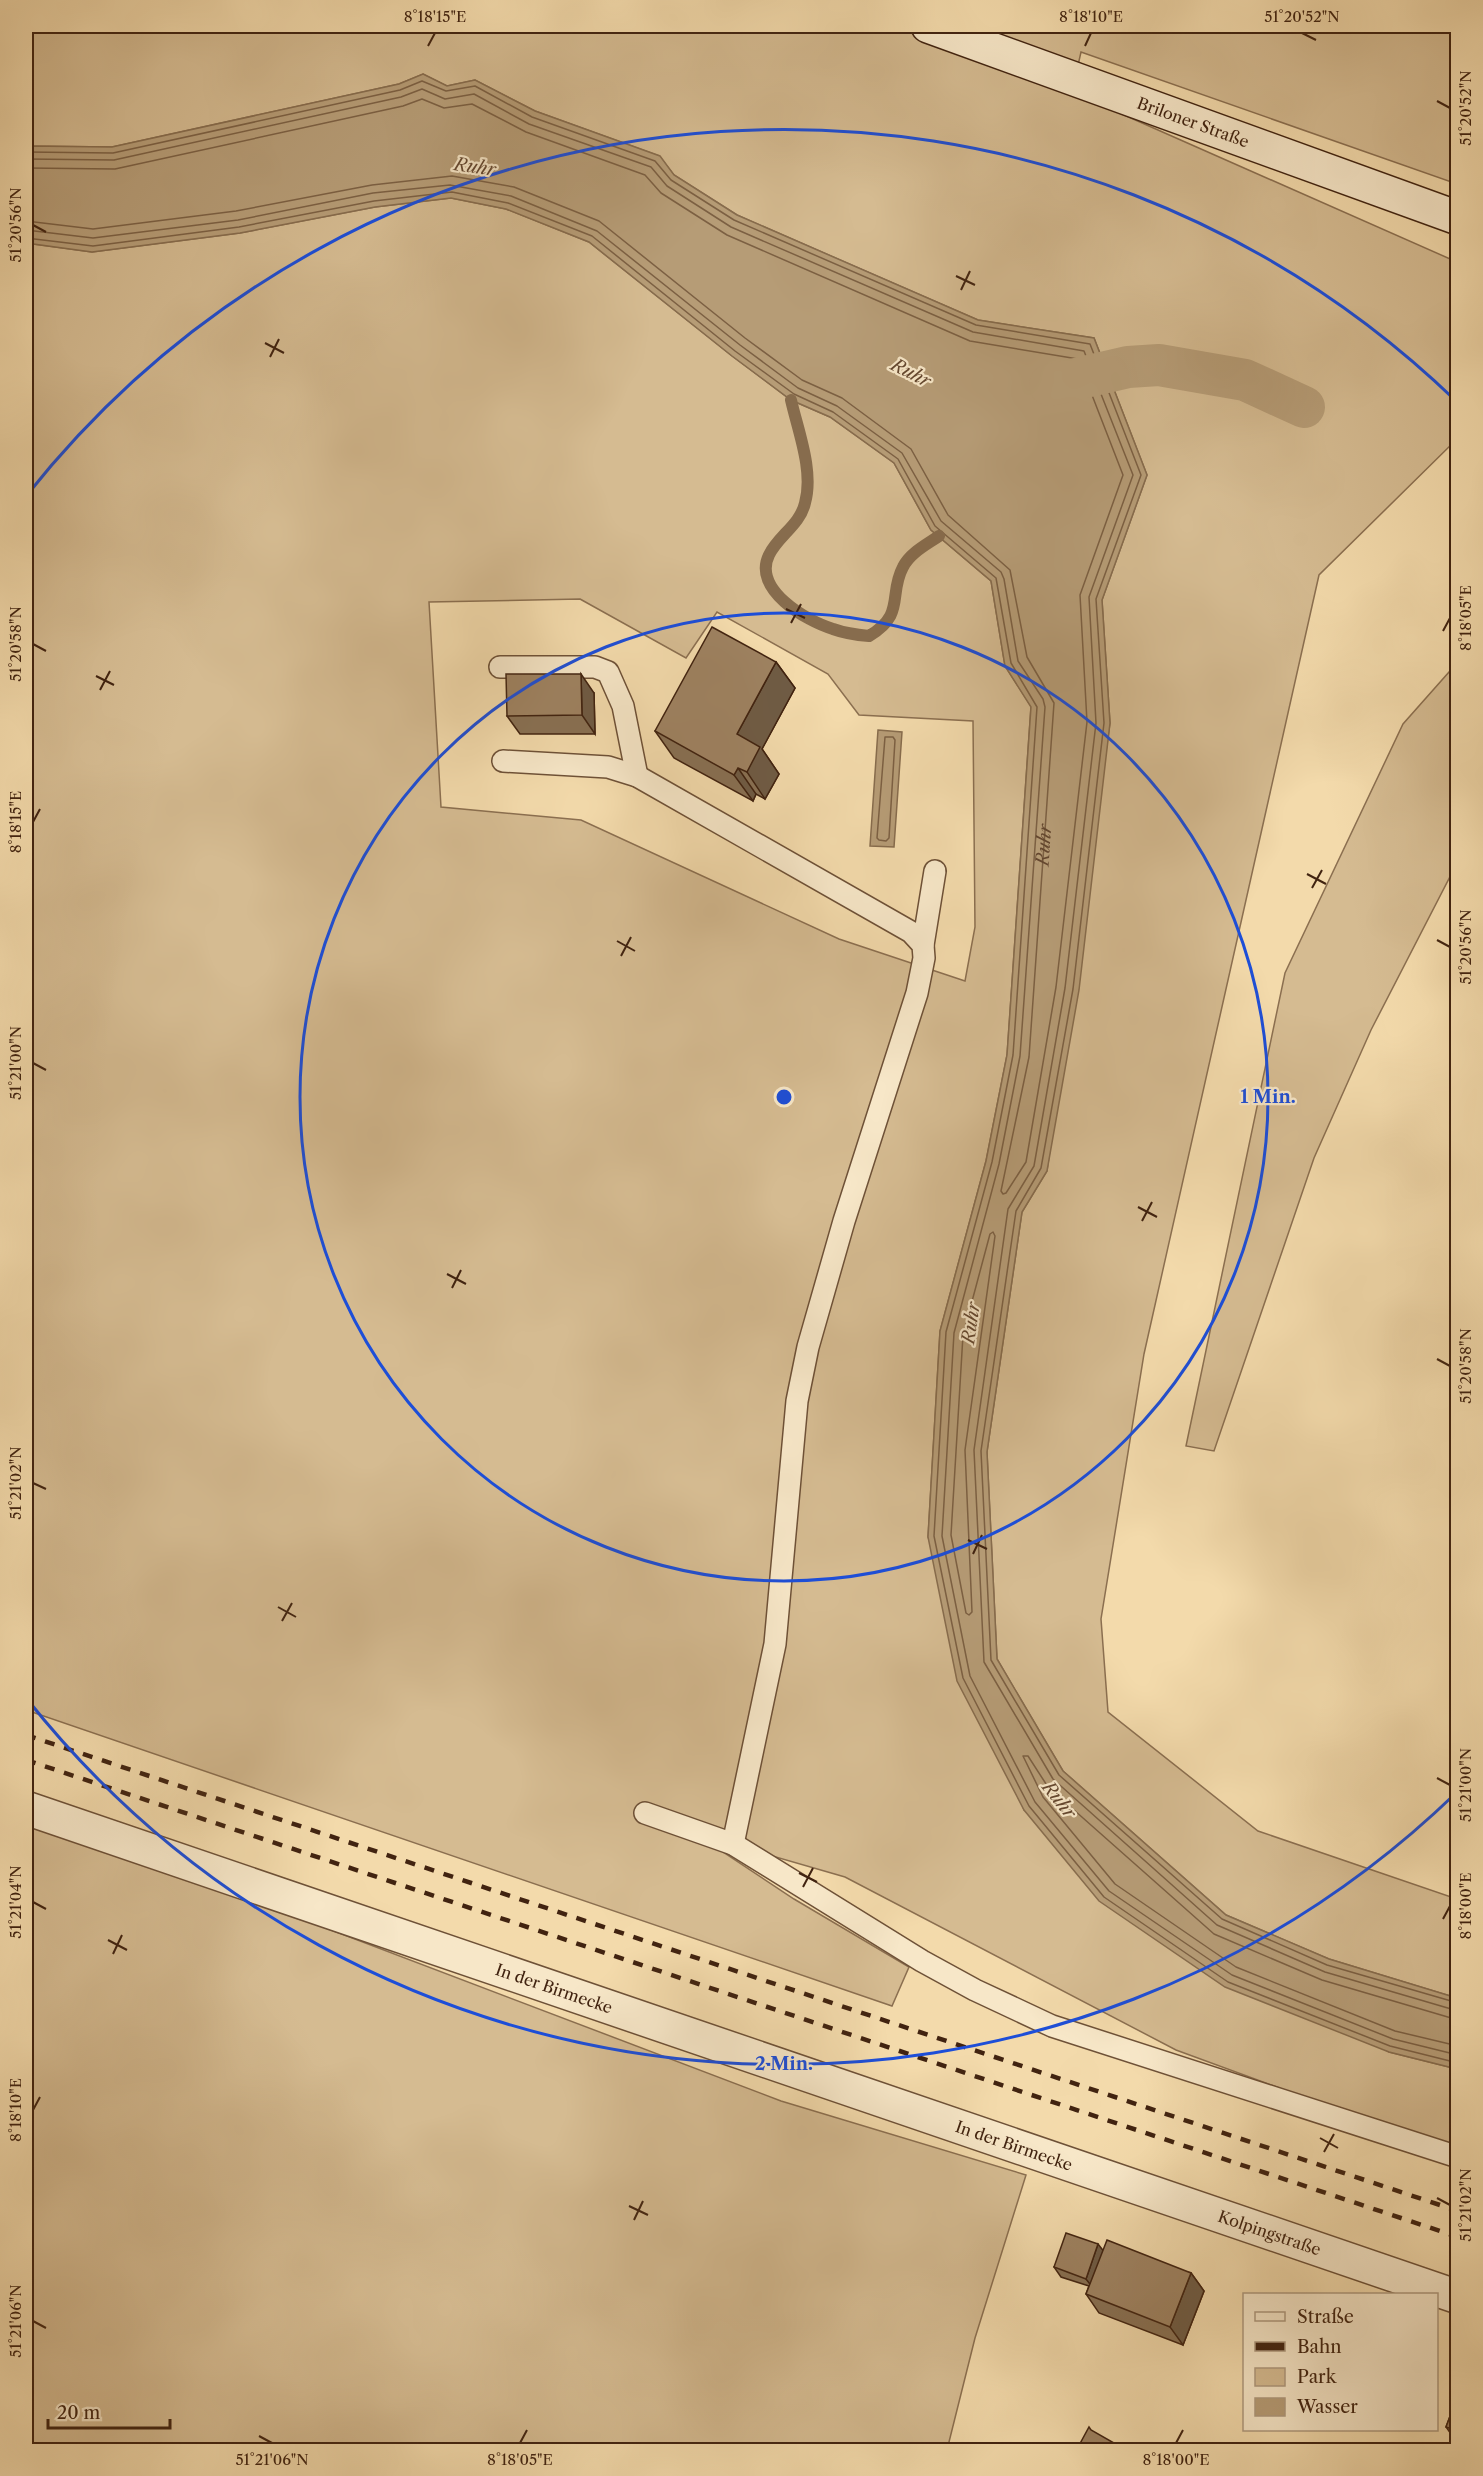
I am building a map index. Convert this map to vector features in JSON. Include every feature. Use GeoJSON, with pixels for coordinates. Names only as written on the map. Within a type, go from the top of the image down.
{"type":"FeatureCollection","features":[{"type":"Feature","properties":{"kind":"street","name":"Briloner Straße"},"geometry":{"type":"LineString","coordinates":[[928,26],[1458,218]]}},
{"type":"Feature","properties":{"kind":"street","name":"In der Birmecke"},"geometry":{"type":"LineString","coordinates":[[26,1808],[1081,2169]]}},
{"type":"Feature","properties":{"kind":"street","name":"Kolpingstraße"},"geometry":{"type":"LineString","coordinates":[[1081,2169],[1458,2297]]}},
{"type":"Feature","properties":{"kind":"lane"},"geometry":{"type":"LineString","coordinates":[[500,667],[595,667],[608,672],[622,706],[637,776]]}},
{"type":"Feature","properties":{"kind":"lane"},"geometry":{"type":"LineString","coordinates":[[503,761],[608,767],[637,776],[911,932],[924,945]]}},
{"type":"Feature","properties":{"kind":"lane"},"geometry":{"type":"LineString","coordinates":[[733,1844],[775,1644],[797,1401],[808,1347],[844,1221],[917,993],[924,958],[935,871]]}},
{"type":"Feature","properties":{"kind":"lane"},"geometry":{"type":"LineString","coordinates":[[645,1813],[733,1844],[922,1961],[975,1990],[1052,2026],[1458,2157]]}},
{"type":"Feature","properties":{"kind":"green space"},"geometry":{"type":"Polygon","coordinates":[[[26,26],[1457,26],[1457,184],[1081,52],[1072,92],[1457,262],[1457,439],[1319,575],[1144,1354],[1101,1619],[1108,1712],[1258,1831],[1457,1899],[1457,1998],[1329,1959],[1226,1915],[1063,1771],[997,1659],[987,1452],[1022,1212],[1047,1171],[1110,723],[1102,600],[1147,475],[1094,338],[978,320],[737,215],[674,175],[659,156],[535,111],[475,80],[447,86],[423,74],[399,84],[112,147],[26,146],[26,26]]]}},
{"type":"Feature","properties":{"kind":"green space"},"geometry":{"type":"Polygon","coordinates":[[[451,198],[506,209],[589,242],[791,400],[830,417],[894,463],[931,530],[991,581],[1005,666],[1031,706],[1007,1055],[986,1161],[940,1331],[928,1537],[1024,1810],[1389,2052],[1457,2069],[1457,2153],[1176,2050],[845,1877],[696,1834],[794,1899],[909,1967],[892,2006],[26,1710],[26,243],[92,252],[240,233],[375,207],[451,198]],[[580,599],[429,602],[441,807],[581,820],[839,939],[965,981],[975,927],[973,721],[859,715],[828,674],[717,612],[686,658],[580,599]]]}},
{"type":"Feature","properties":{"kind":"green space"},"geometry":{"type":"Polygon","coordinates":[[[1457,663],[1457,863],[1371,1030],[1314,1158],[1214,1451],[1186,1446],[1285,973],[1403,724],[1457,663]]]}},
{"type":"Feature","properties":{"kind":"green space"},"geometry":{"type":"Polygon","coordinates":[[[26,1819],[142,1858],[781,2101],[1026,2175],[975,2338],[947,2450],[26,2450],[26,1819]]]}},
{"type":"Feature","properties":{"kind":"water","name":"Ruhr"},"geometry":{"type":"Polygon","coordinates":[[[423,74],[447,86],[475,80],[535,111],[660,156],[674,175],[737,215],[978,320],[1094,338],[1147,475],[1102,600],[1110,723],[1079,990],[1047,1171],[1022,1212],[987,1452],[997,1659],[1063,1771],[1226,1915],[1329,1959],[1457,1998],[1457,2069],[1389,2052],[1225,1987],[1099,1901],[1024,1810],[957,1681],[928,1537],[940,1331],[986,1161],[1007,1055],[1031,707],[1005,666],[991,581],[931,530],[894,463],[830,417],[791,400],[589,242],[506,209],[451,198],[375,207],[240,233],[92,252],[26,243],[26,146],[112,147],[399,84],[423,74]]]}},
{"type":"Feature","properties":{"kind":"water"},"geometry":{"type":"Polygon","coordinates":[[[878,730],[902,732],[894,847],[870,846],[878,730]]]}},
{"type":"Feature","properties":{"kind":"building"},"geometry":{"type":"Polygon","coordinates":[[[712,627],[776,662],[737,734],[760,747],[747,772],[738,768],[734,775],[655,731],[712,627]]]}},
{"type":"Feature","properties":{"kind":"building"},"geometry":{"type":"Polygon","coordinates":[[[506,674],[581,674],[582,715],[507,716],[506,674]]]}},
{"type":"Feature","properties":{"kind":"building"},"geometry":{"type":"Polygon","coordinates":[[[1066,2233],[1098,2244],[1086,2279],[1054,2267],[1066,2233]]]}},
{"type":"Feature","properties":{"kind":"building"},"geometry":{"type":"Polygon","coordinates":[[[1107,2240],[1191,2273],[1170,2327],[1086,2294],[1107,2240]]]}},
{"type":"Feature","properties":{"kind":"building"},"geometry":{"type":"Polygon","coordinates":[[[1458,2395],[1458,2431],[1446,2427],[1458,2395]]]}},
{"type":"Feature","properties":{"kind":"building"},"geometry":{"type":"Polygon","coordinates":[[[1089,2427],[1091,2430],[1128,2451],[1076,2451],[1089,2427]]]}},
{"type":"Feature","properties":{"kind":"waterway"},"geometry":{"type":"LineString","coordinates":[[1050,385],[1128,367],[1159,365],[1245,380],[1304,407]]}},
{"type":"Feature","properties":{"kind":"waterway"},"geometry":{"type":"LineString","coordinates":[[791,400],[804,451],[808,478],[805,503],[799,518],[773,548],[766,568],[768,580],[784,602],[822,625],[846,633],[869,636],[888,620],[892,612],[899,577],[906,562],[939,536]]}},
{"type":"Feature","properties":{"kind":"railway"},"geometry":{"type":"LineString","coordinates":[[26,1735],[1458,2211]]}},
{"type":"Feature","properties":{"kind":"railway"},"geometry":{"type":"LineString","coordinates":[[26,1760],[1458,2237]]}}]}
